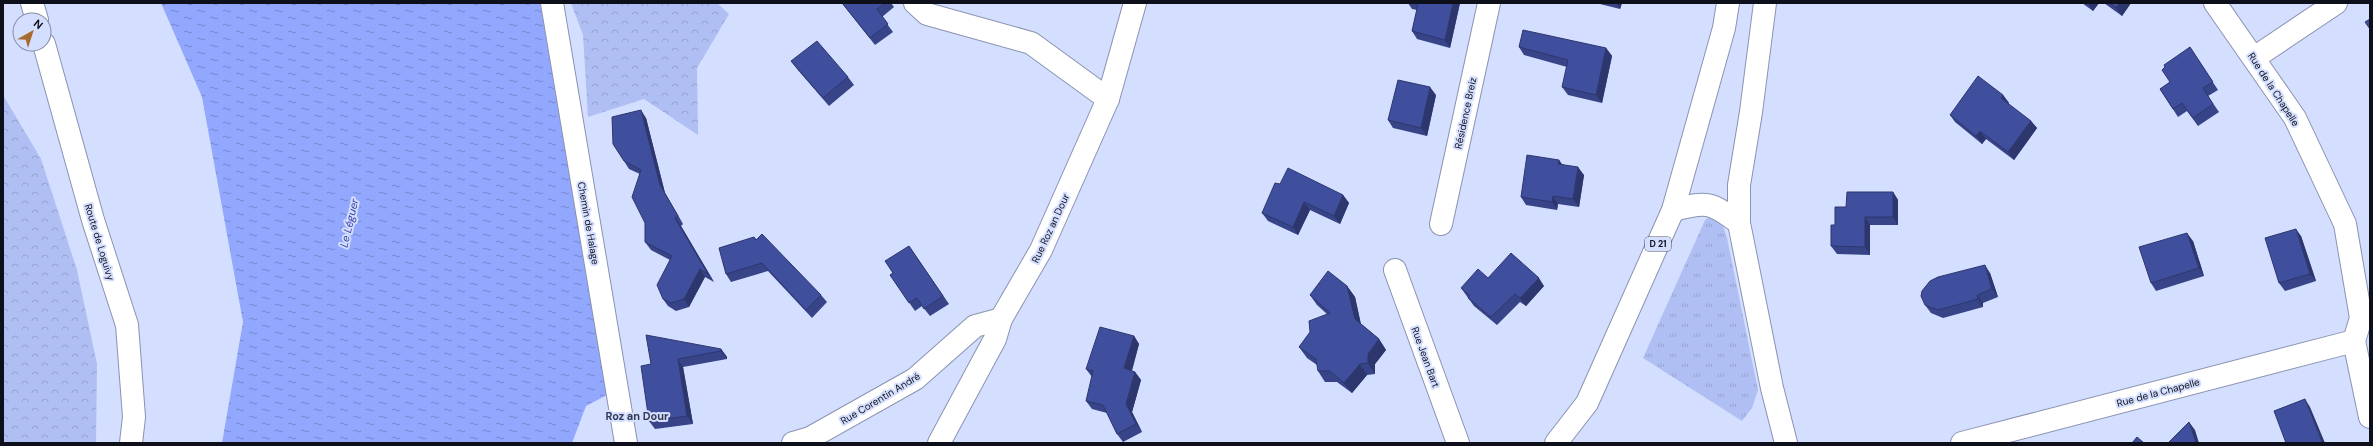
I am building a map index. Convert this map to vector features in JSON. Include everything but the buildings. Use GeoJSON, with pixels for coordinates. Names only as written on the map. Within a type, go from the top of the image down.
{"type":"FeatureCollection","features":[{"type":"Feature","properties":{"kind":"street","name":"Chemin de Halage"},"geometry":{"type":"LineString","coordinates":[[552,3],[626,443]]}},
{"type":"Feature","properties":{"kind":"street"},"geometry":{"type":"LineString","coordinates":[[915,3],[926,14],[1031,43],[1108,99]]}},
{"type":"Feature","properties":{"kind":"street","name":"Rue Roz an Dour"},"geometry":{"type":"LineString","coordinates":[[939,443],[996,339],[1001,319],[1041,250],[1108,99],[1135,3]]}},
{"type":"Feature","properties":{"kind":"street","name":"Résidence Breiz"},"geometry":{"type":"LineString","coordinates":[[1441,224],[1489,3]]}},
{"type":"Feature","properties":{"kind":"street","name":"D 21"},"geometry":{"type":"LineString","coordinates":[[1556,443],[1587,403],[1673,210],[1724,28],[1728,3]]}},
{"type":"Feature","properties":{"kind":"street"},"geometry":{"type":"LineString","coordinates":[[1765,3],[1751,112],[1738,185],[1739,223],[1772,388],[1786,443]]}},
{"type":"Feature","properties":{"kind":"street","name":"Rue de la Chapelle"},"geometry":{"type":"LineString","coordinates":[[2215,3],[2295,118],[2345,224],[2361,318],[2354,341],[2370,417]]}},
{"type":"Feature","properties":{"kind":"street"},"geometry":{"type":"LineString","coordinates":[[2254,58],[2336,3]]}},
{"type":"Feature","properties":{"kind":"street","name":"Route de Loguivy"},"geometry":{"type":"LineString","coordinates":[[46,52],[93,220],[127,324],[134,416],[132,443]]}},
{"type":"Feature","properties":{"kind":"street"},"geometry":{"type":"LineString","coordinates":[[1673,210],[1700,203],[1714,206],[1739,223]]}},
{"type":"Feature","properties":{"kind":"street","name":"Rue Jean Bart"},"geometry":{"type":"LineString","coordinates":[[1395,270],[1458,443]]}},
{"type":"Feature","properties":{"kind":"street","name":"Rue Corentin André"},"geometry":{"type":"LineString","coordinates":[[793,443],[810,438],[915,379],[976,326],[1001,319]]}},
{"type":"Feature","properties":{"kind":"street","name":"Rue de la Chapelle"},"geometry":{"type":"LineString","coordinates":[[1962,443],[2354,341]]}},
{"type":"Feature","properties":{"kind":"green space"},"geometry":{"type":"Polygon","coordinates":[[[571,3],[717,3],[729,14],[697,68],[698,135],[644,99],[588,117],[583,35],[571,3]]]}},
{"type":"Feature","properties":{"kind":"green space"},"geometry":{"type":"Polygon","coordinates":[[[3,95],[41,159],[77,270],[97,364],[96,443],[3,443],[3,95]]]}},
{"type":"Feature","properties":{"kind":"green space"},"geometry":{"type":"Polygon","coordinates":[[[1714,213],[1721,219],[1727,238],[1758,390],[1752,408],[1742,421],[1643,358],[1705,220],[1714,213]]]}},
{"type":"Feature","properties":{"kind":"water","name":"Le Léguer"},"geometry":{"type":"Polygon","coordinates":[[[161,3],[540,3],[607,395],[586,406],[572,443],[222,443],[243,322],[202,97],[161,3]]]}},
{"type":"Feature","properties":{"kind":"district","name":"Roz an Dour"},"geometry":{"type":"Point","coordinates":[637,416]}}]}
